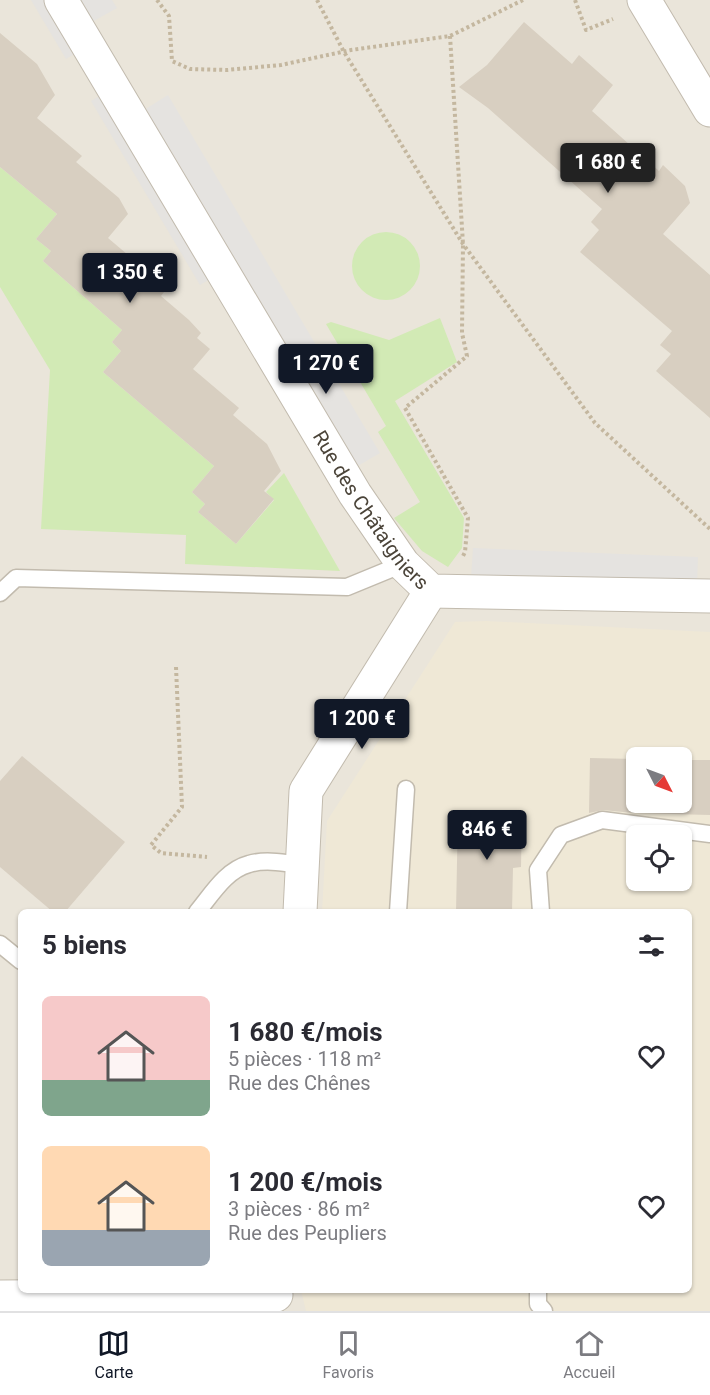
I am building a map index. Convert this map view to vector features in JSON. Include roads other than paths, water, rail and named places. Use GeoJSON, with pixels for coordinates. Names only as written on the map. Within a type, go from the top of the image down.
{"type":"FeatureCollection","features":[{"type":"Feature","properties":{"kind":"street","name":"Rue des Châtaigniers"},"geometry":{"type":"LineString","coordinates":[[61,0],[355,494],[403,564],[431,591],[710,596]]}},
{"type":"Feature","properties":{"kind":"street"},"geometry":{"type":"LineString","coordinates":[[644,0],[710,110]]}},
{"type":"Feature","properties":{"kind":"street"},"geometry":{"type":"LineString","coordinates":[[300,909],[306,790],[431,591]]}},
{"type":"Feature","properties":{"kind":"street"},"geometry":{"type":"LineString","coordinates":[[0,1297],[278,1299]]}},
{"type":"Feature","properties":{"kind":"lane"},"geometry":{"type":"LineString","coordinates":[[0,593],[16,578],[347,587],[403,564]]}},
{"type":"Feature","properties":{"kind":"lane"},"geometry":{"type":"LineString","coordinates":[[398,909],[406,789]]}},
{"type":"Feature","properties":{"kind":"lane"},"geometry":{"type":"LineString","coordinates":[[541,909],[538,870],[561,835],[602,820],[710,834]]}},
{"type":"Feature","properties":{"kind":"lane"},"geometry":{"type":"LineString","coordinates":[[200,909],[233,871],[250,863],[302,865]]}},
{"type":"Feature","properties":{"kind":"lane"},"geometry":{"type":"LineString","coordinates":[[0,944],[18,959]]}},
{"type":"Feature","properties":{"kind":"lane"},"geometry":{"type":"LineString","coordinates":[[538,1293],[538,1304],[544,1311]]}}]}
